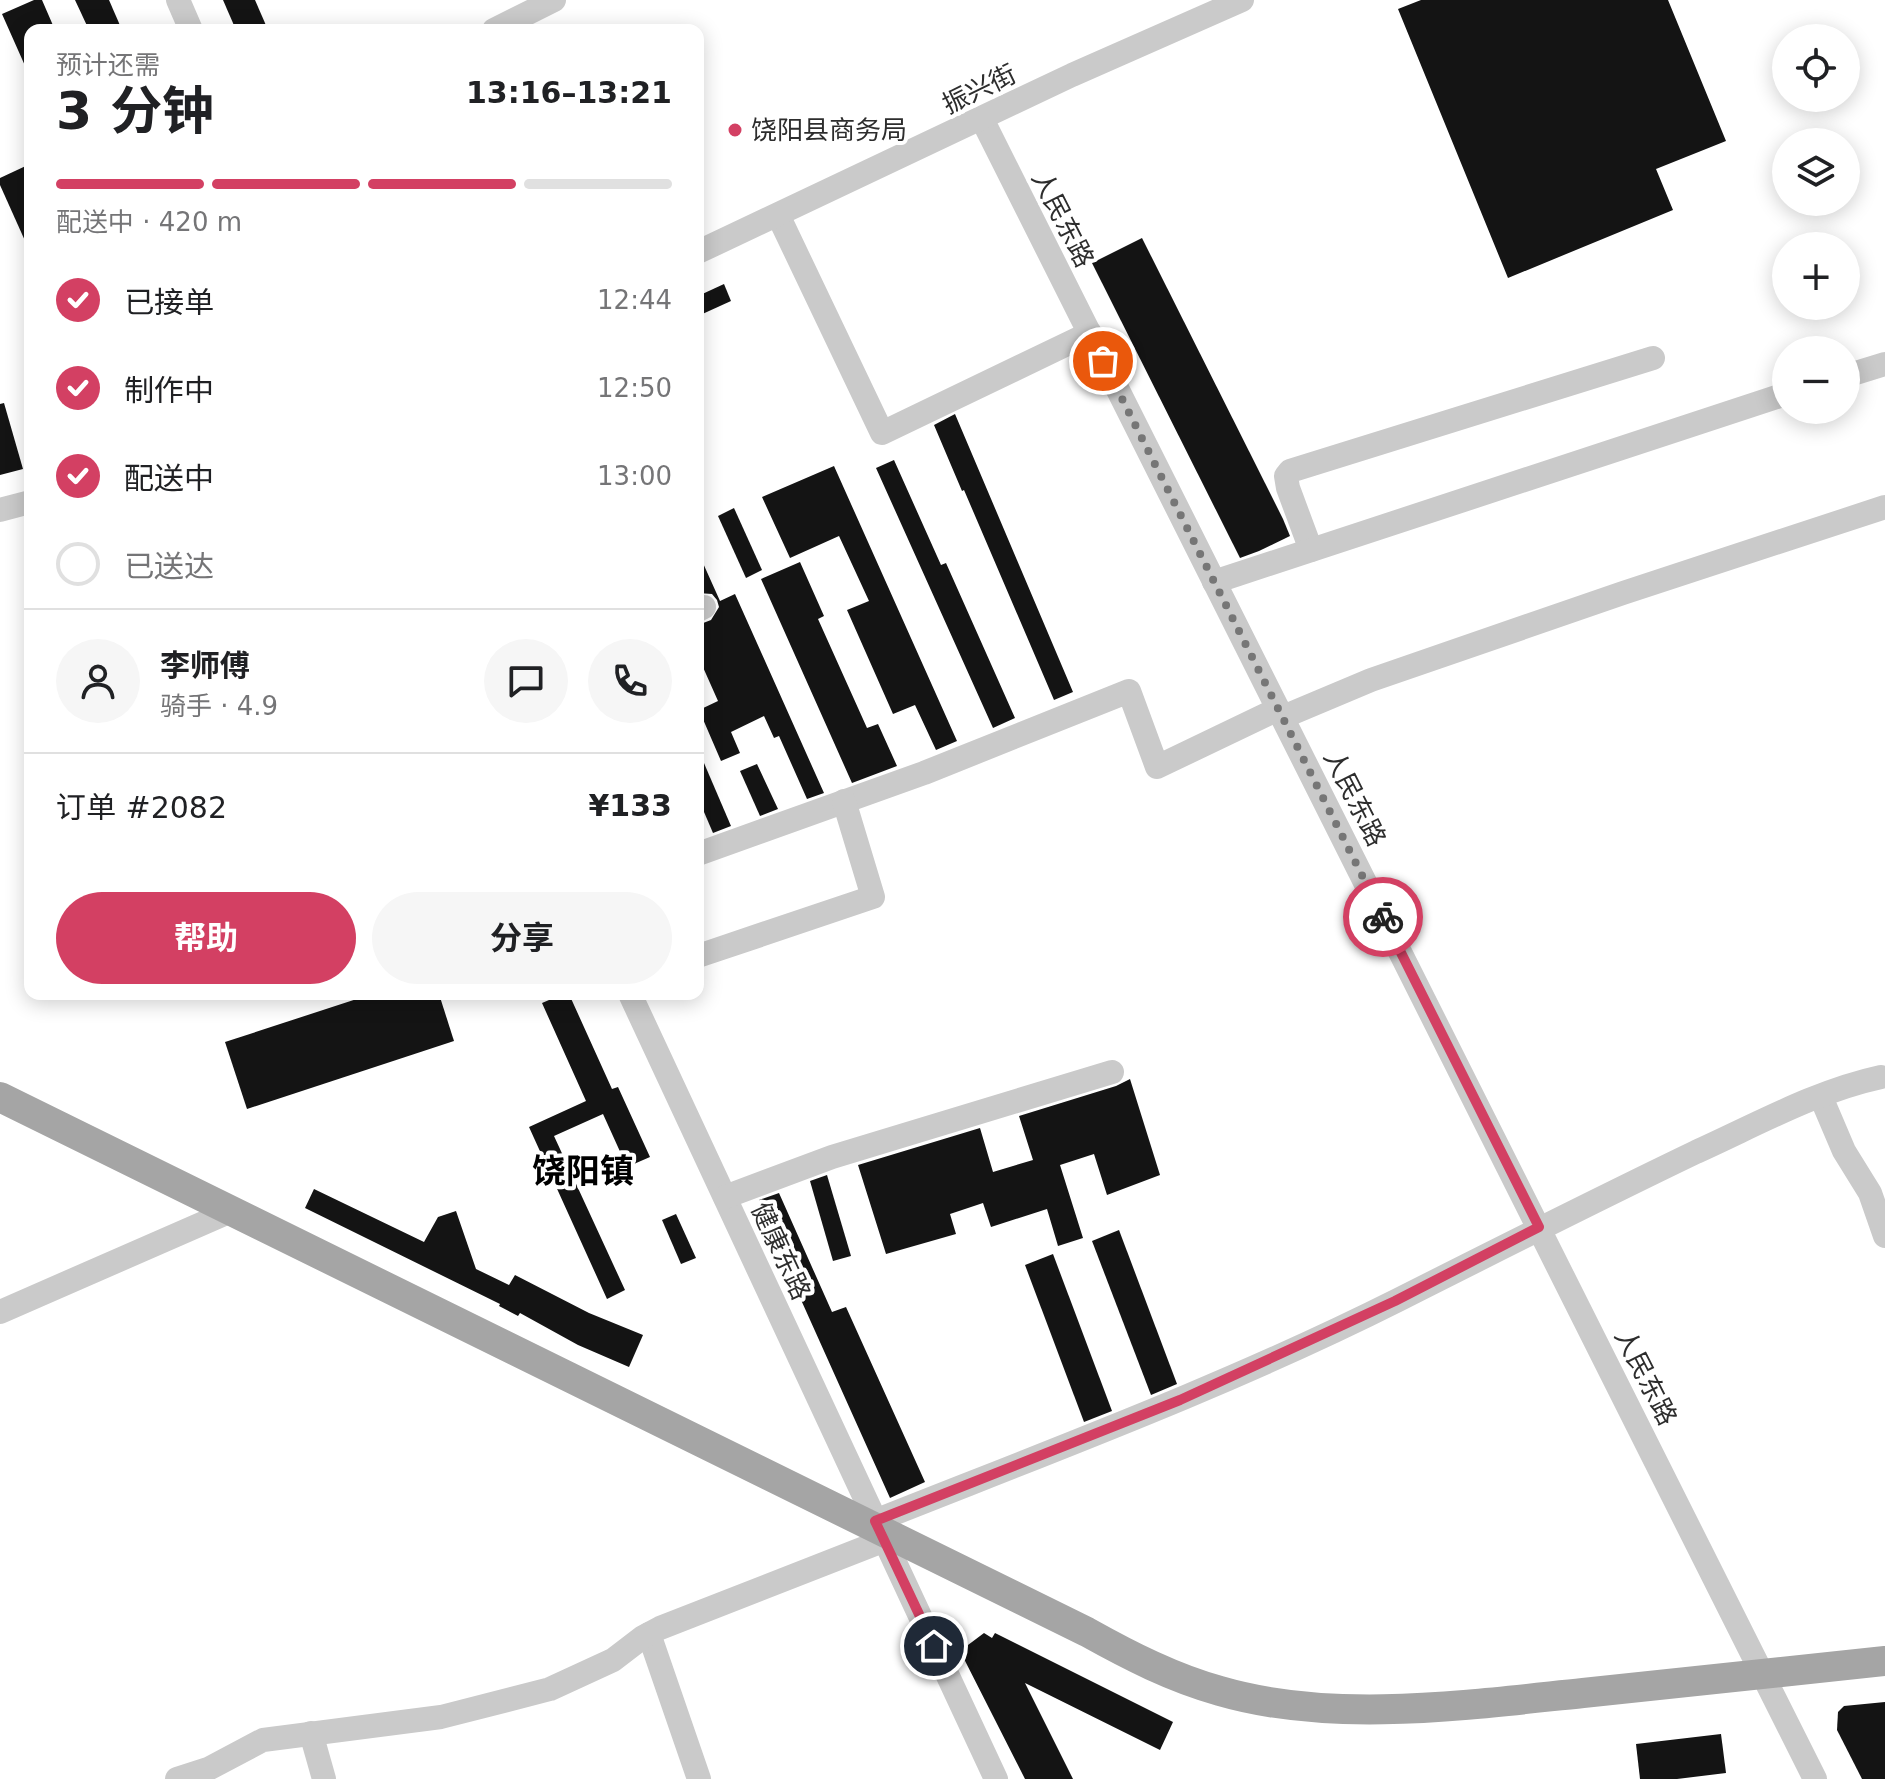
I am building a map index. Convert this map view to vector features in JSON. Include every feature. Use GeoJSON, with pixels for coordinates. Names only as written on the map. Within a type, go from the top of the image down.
{"type":"FeatureCollection","features":[{"type":"Feature","properties":{"kind":"main road"},"geometry":{"type":"LineString","coordinates":[[0,1097],[1087,1632],[1143,1663],[1222,1692],[1265,1701],[1339,1708],[1489,1703],[1885,1661]]}},
{"type":"Feature","properties":{"kind":"street"},"geometry":{"type":"LineString","coordinates":[[178,0],[188,24]]}},
{"type":"Feature","properties":{"kind":"street"},"geometry":{"type":"LineString","coordinates":[[506,24],[554,0]]}},
{"type":"Feature","properties":{"kind":"street","name":"振兴街"},"geometry":{"type":"LineString","coordinates":[[704,249],[1242,0]]}},
{"type":"Feature","properties":{"kind":"street","name":"人民东路"},"geometry":{"type":"LineString","coordinates":[[982,119],[1815,1779]]}},
{"type":"Feature","properties":{"kind":"street"},"geometry":{"type":"LineString","coordinates":[[778,215],[882,433],[1090,333]]}},
{"type":"Feature","properties":{"kind":"street"},"geometry":{"type":"LineString","coordinates":[[1311,550],[1288,488],[1286,476],[1290,471],[1653,358]]}},
{"type":"Feature","properties":{"kind":"street"},"geometry":{"type":"LineString","coordinates":[[1860,372],[1885,364]]}},
{"type":"Feature","properties":{"kind":"street"},"geometry":{"type":"LineString","coordinates":[[1214,582],[1772,399]]}},
{"type":"Feature","properties":{"kind":"street"},"geometry":{"type":"LineString","coordinates":[[0,510],[24,504]]}},
{"type":"Feature","properties":{"kind":"street"},"geometry":{"type":"LineString","coordinates":[[704,852],[924,773],[1129,691],[1157,767],[1280,713],[1371,680],[1885,507]]}},
{"type":"Feature","properties":{"kind":"street"},"geometry":{"type":"LineString","coordinates":[[704,954],[873,897],[844,801]]}},
{"type":"Feature","properties":{"kind":"street","name":"健康东路"},"geometry":{"type":"LineString","coordinates":[[633,1000],[996,1779]]}},
{"type":"Feature","properties":{"kind":"street"},"geometry":{"type":"LineString","coordinates":[[725,1197],[832,1157],[1112,1072]]}},
{"type":"Feature","properties":{"kind":"street"},"geometry":{"type":"LineString","coordinates":[[177,1779],[208,1769],[263,1740],[441,1717],[550,1689],[613,1660],[649,1634],[1180,1400],[1395,1301],[1539,1227],[1782,1112],[1881,1077]]}},
{"type":"Feature","properties":{"kind":"street"},"geometry":{"type":"LineString","coordinates":[[1821,1097],[1844,1151],[1870,1193],[1885,1236]]}},
{"type":"Feature","properties":{"kind":"street"},"geometry":{"type":"LineString","coordinates":[[0,1312],[231,1211]]}},
{"type":"Feature","properties":{"kind":"street"},"geometry":{"type":"LineString","coordinates":[[649,1634],[699,1779]]}},
{"type":"Feature","properties":{"kind":"street"},"geometry":{"type":"LineString","coordinates":[[311,1733],[324,1779]]}},
{"type":"Feature","properties":{"kind":"building"},"geometry":{"type":"Polygon","coordinates":[[[34,0],[42,0],[52,24],[24,24],[24,64],[2,14],[34,0]]]}},
{"type":"Feature","properties":{"kind":"building"},"geometry":{"type":"Polygon","coordinates":[[[75,0],[109,0],[119,24],[86,24],[75,0]]]}},
{"type":"Feature","properties":{"kind":"building"},"geometry":{"type":"Polygon","coordinates":[[[223,0],[255,0],[265,24],[233,24],[223,0]]]}},
{"type":"Feature","properties":{"kind":"building"},"geometry":{"type":"Polygon","coordinates":[[[1421,0],[1668,0],[1726,141],[1656,169],[1673,210],[1508,278],[1398,9],[1421,0]]]}},
{"type":"Feature","properties":{"kind":"building"},"geometry":{"type":"Polygon","coordinates":[[[24,167],[24,239],[0,185],[0,178],[24,167]]]}},
{"type":"Feature","properties":{"kind":"building"},"geometry":{"type":"Polygon","coordinates":[[[1142,238],[1290,536],[1240,558],[1092,263],[1142,238]]]}},
{"type":"Feature","properties":{"kind":"building"},"geometry":{"type":"Polygon","coordinates":[[[724,284],[731,301],[704,313],[704,293],[724,284]]]}},
{"type":"Feature","properties":{"kind":"building"},"geometry":{"type":"Polygon","coordinates":[[[4,403],[23,469],[0,475],[0,404],[4,403]]]}},
{"type":"Feature","properties":{"kind":"building"},"geometry":{"type":"Polygon","coordinates":[[[955,414],[1073,692],[1054,700],[934,425],[955,414]]]}},
{"type":"Feature","properties":{"kind":"building"},"geometry":{"type":"Polygon","coordinates":[[[894,460],[941,565],[946,563],[1015,718],[993,728],[876,468],[894,460]]]}},
{"type":"Feature","properties":{"kind":"building"},"geometry":{"type":"Polygon","coordinates":[[[834,466],[957,741],[936,750],[915,705],[893,714],[847,610],[869,601],[839,536],[790,558],[762,497],[834,466]]]}},
{"type":"Feature","properties":{"kind":"building"},"geometry":{"type":"Polygon","coordinates":[[[734,508],[762,570],[746,578],[718,516],[734,508]]]}},
{"type":"Feature","properties":{"kind":"building"},"geometry":{"type":"Polygon","coordinates":[[[800,562],[824,616],[818,619],[867,728],[878,724],[897,766],[852,783],[761,579],[800,562]]]}},
{"type":"Feature","properties":{"kind":"building"},"geometry":{"type":"Polygon","coordinates":[[[704,565],[720,601],[735,594],[824,793],[807,799],[779,736],[774,738],[764,716],[731,732],[740,753],[721,761],[704,722],[704,708],[718,701],[704,670],[704,623],[711,620],[719,607],[712,594],[704,593],[704,565]]]}},
{"type":"Feature","properties":{"kind":"building"},"geometry":{"type":"Polygon","coordinates":[[[704,763],[731,826],[713,833],[704,812],[704,763]]]}},
{"type":"Feature","properties":{"kind":"building"},"geometry":{"type":"Polygon","coordinates":[[[757,764],[778,809],[760,816],[740,771],[757,764]]]}},
{"type":"Feature","properties":{"kind":"building"},"geometry":{"type":"Polygon","coordinates":[[[354,1000],[441,1000],[454,1041],[247,1109],[225,1042],[354,1000]]]}},
{"type":"Feature","properties":{"kind":"building"},"geometry":{"type":"Polygon","coordinates":[[[572,1000],[612,1089],[618,1087],[650,1157],[627,1167],[603,1114],[554,1136],[625,1290],[607,1299],[529,1127],[586,1101],[542,1003],[572,1000]]]}},
{"type":"Feature","properties":{"kind":"building"},"geometry":{"type":"Polygon","coordinates":[[[1130,1079],[1160,1175],[1107,1195],[1094,1154],[1060,1165],[1083,1238],[1058,1246],[1047,1209],[991,1227],[983,1203],[950,1214],[956,1234],[886,1254],[858,1165],[980,1128],[993,1172],[1033,1160],[1019,1116],[1130,1079]]]}},
{"type":"Feature","properties":{"kind":"building"},"geometry":{"type":"Polygon","coordinates":[[[827,1175],[851,1256],[833,1261],[810,1181],[827,1175]]]}},
{"type":"Feature","properties":{"kind":"building"},"geometry":{"type":"Polygon","coordinates":[[[314,1189],[424,1242],[438,1217],[456,1211],[476,1269],[509,1285],[515,1275],[589,1313],[643,1335],[629,1367],[578,1345],[520,1313],[518,1316],[500,1304],[305,1208],[314,1189]]]}},
{"type":"Feature","properties":{"kind":"building"},"geometry":{"type":"Polygon","coordinates":[[[779,1193],[832,1312],[846,1307],[925,1482],[890,1498],[759,1200],[779,1193]]]}},
{"type":"Feature","properties":{"kind":"building"},"geometry":{"type":"Polygon","coordinates":[[[676,1214],[696,1258],[681,1264],[662,1220],[676,1214]]]}},
{"type":"Feature","properties":{"kind":"building"},"geometry":{"type":"Polygon","coordinates":[[[1119,1230],[1177,1384],[1151,1395],[1092,1241],[1119,1230]]]}},
{"type":"Feature","properties":{"kind":"building"},"geometry":{"type":"Polygon","coordinates":[[[1053,1254],[1112,1411],[1084,1422],[1025,1265],[1053,1254]]]}},
{"type":"Feature","properties":{"kind":"building"},"geometry":{"type":"Polygon","coordinates":[[[984,1633],[992,1638],[995,1633],[1173,1722],[1160,1750],[1025,1683],[1073,1779],[1025,1779],[960,1651],[984,1633]]]}},
{"type":"Feature","properties":{"kind":"building"},"geometry":{"type":"Polygon","coordinates":[[[1885,1702],[1885,1779],[1862,1779],[1837,1730],[1838,1712],[1844,1706],[1885,1702]]]}},
{"type":"Feature","properties":{"kind":"building"},"geometry":{"type":"Polygon","coordinates":[[[1721,1734],[1726,1773],[1677,1779],[1640,1779],[1636,1744],[1721,1734]]]}},
{"type":"Feature","properties":{"kind":"way so far"},"geometry":{"type":"LineString","coordinates":[[1103,361],[1383,917]]}},
{"type":"Feature","properties":{"kind":"place","name":"饶阳县商务局"},"geometry":{"type":"Point","coordinates":[735,130]}},
{"type":"Feature","properties":{"kind":"district","name":"饶阳镇"},"geometry":{"type":"Point","coordinates":[583,1171]}},
{"type":"Feature","properties":{"kind":"route"},"geometry":{"type":"LineString","coordinates":[[934,1646],[875,1521],[1180,1400],[1395,1301],[1539,1227],[1383,917]]}}]}
